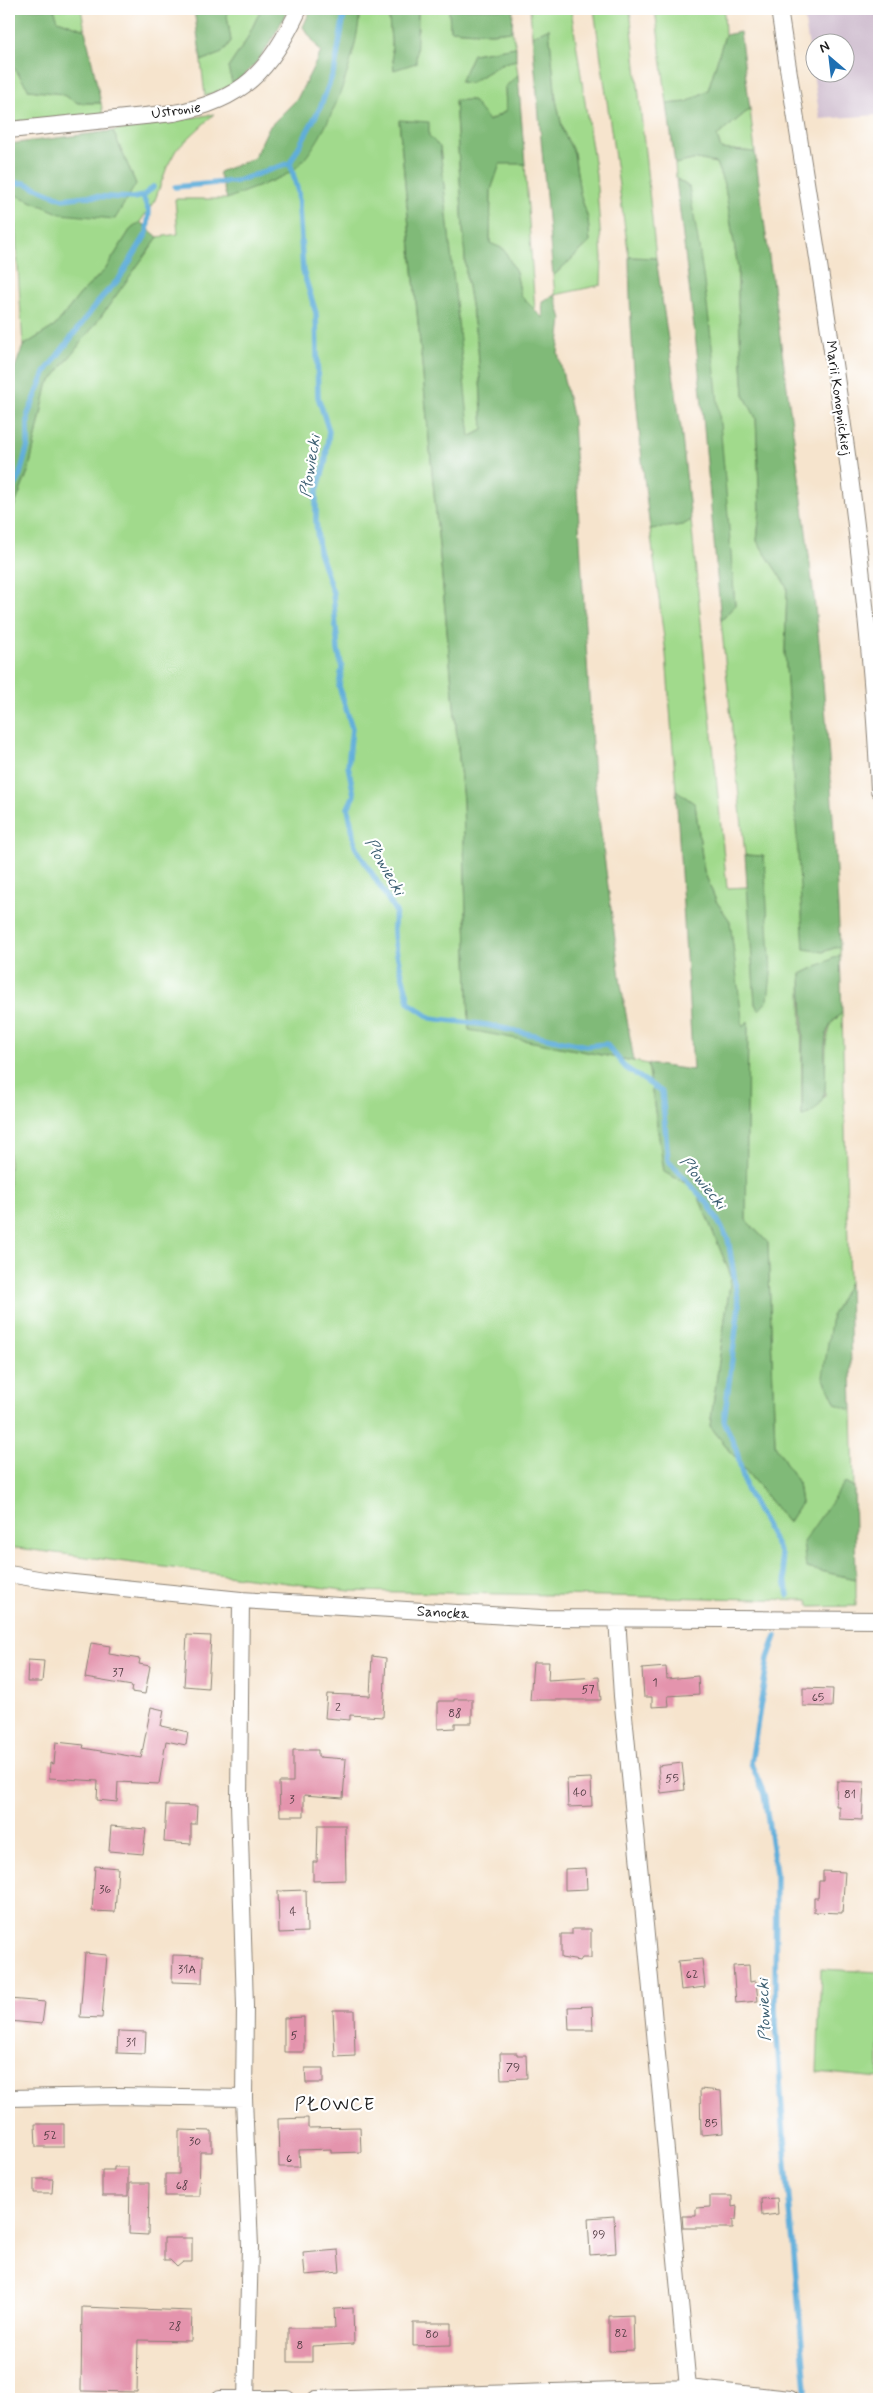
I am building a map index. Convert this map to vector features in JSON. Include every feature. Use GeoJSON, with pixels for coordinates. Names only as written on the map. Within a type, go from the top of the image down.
{"type":"FeatureCollection","features":[{"type":"Feature","properties":{"kind":"street","name":"Ustronie"},"geometry":{"type":"LineString","coordinates":[[9,130],[174,113],[218,102],[240,89],[265,67],[288,33],[299,9]]}},
{"type":"Feature","properties":{"kind":"street","name":"Marii Konopnickiej"},"geometry":{"type":"LineString","coordinates":[[779,9],[848,455],[871,658],[879,790]]}},
{"type":"Feature","properties":{"kind":"street","name":"Sanocka"},"geometry":{"type":"LineString","coordinates":[[9,1574],[44,1580],[241,1600],[541,1618],[879,1620]]}},
{"type":"Feature","properties":{"kind":"street"},"geometry":{"type":"LineString","coordinates":[[241,1600],[239,1803],[245,2006],[244,2098],[250,2247],[246,2398]]}},
{"type":"Feature","properties":{"kind":"street"},"geometry":{"type":"LineString","coordinates":[[616,1617],[688,2388]]}},
{"type":"Feature","properties":{"kind":"street"},"geometry":{"type":"LineString","coordinates":[[9,2098],[118,2096],[244,2098]]}},
{"type":"Feature","properties":{"kind":"street"},"geometry":{"type":"LineString","coordinates":[[316,2399],[688,2388],[790,2399]]}},
{"type":"Feature","properties":{"kind":"street"},"geometry":{"type":"LineString","coordinates":[[220,2399],[287,2399]]}},
{"type":"Feature","properties":{"kind":"shaded area"},"geometry":{"type":"Polygon","coordinates":[[[803,9],[879,9],[879,115],[820,119],[814,82],[856,82],[856,32],[807,32],[803,9]]]}},
{"type":"Feature","properties":{"kind":"green space"},"geometry":{"type":"Polygon","coordinates":[[[9,9],[54,9],[58,20],[85,30],[101,103],[78,103],[61,94],[29,90],[9,60],[9,9]]]}},
{"type":"Feature","properties":{"kind":"green space"},"geometry":{"type":"Polygon","coordinates":[[[54,9],[81,9],[85,30],[58,20],[54,9]]]}},
{"type":"Feature","properties":{"kind":"green space"},"geometry":{"type":"Polygon","coordinates":[[[194,9],[226,9],[231,41],[222,53],[201,61],[194,9]]]}},
{"type":"Feature","properties":{"kind":"green space"},"geometry":{"type":"Polygon","coordinates":[[[226,9],[261,9],[246,41],[228,68],[233,85],[205,96],[201,61],[222,53],[231,41],[226,9]]]}},
{"type":"Feature","properties":{"kind":"green space"},"geometry":{"type":"Polygon","coordinates":[[[261,9],[288,9],[271,41],[258,60],[233,85],[228,68],[246,41],[261,9]]]}},
{"type":"Feature","properties":{"kind":"green space"},"geometry":{"type":"Polygon","coordinates":[[[311,9],[360,9],[354,49],[330,118],[307,156],[294,170],[273,181],[227,199],[219,172],[254,158],[269,127],[297,99],[321,52],[303,27],[311,9]]]}},
{"type":"Feature","properties":{"kind":"green space"},"geometry":{"type":"Polygon","coordinates":[[[360,9],[388,9],[394,70],[418,30],[418,9],[449,9],[450,30],[491,33],[512,31],[516,47],[473,54],[461,82],[470,83],[501,64],[516,60],[518,75],[505,87],[506,111],[488,121],[472,100],[455,101],[466,275],[478,347],[483,430],[469,437],[440,147],[399,121],[463,801],[469,1029],[648,1064],[664,1172],[695,1188],[731,1276],[710,1426],[788,1523],[801,1503],[798,1483],[775,1445],[768,1243],[746,1220],[748,1022],[742,1028],[730,921],[716,901],[704,871],[695,804],[676,790],[666,654],[650,529],[683,525],[691,520],[727,888],[748,887],[755,1004],[759,1010],[764,856],[745,855],[721,621],[735,605],[718,407],[689,187],[676,178],[675,164],[697,159],[716,163],[725,187],[738,268],[738,304],[744,395],[756,418],[760,510],[757,541],[787,587],[785,652],[794,778],[823,952],[840,946],[840,955],[801,974],[802,1116],[825,1096],[826,1043],[831,1024],[842,1013],[849,1283],[832,1315],[836,1404],[852,1410],[854,1487],[845,1482],[806,1568],[856,1579],[856,1606],[810,1607],[808,1600],[350,1591],[9,1547],[9,520],[29,469],[47,386],[97,322],[158,237],[178,234],[175,199],[227,199],[360,20],[360,9]]]}},
{"type":"Feature","properties":{"kind":"green space"},"geometry":{"type":"Polygon","coordinates":[[[388,9],[418,9],[416,63],[394,70],[388,9]]]}},
{"type":"Feature","properties":{"kind":"green space"},"geometry":{"type":"Polygon","coordinates":[[[449,9],[513,9],[512,31],[491,33],[450,30],[449,9]]]}},
{"type":"Feature","properties":{"kind":"green space"},"geometry":{"type":"Polygon","coordinates":[[[530,9],[571,9],[596,175],[602,258],[601,285],[555,295],[553,276],[590,242],[588,219],[580,193],[574,153],[563,131],[556,100],[549,29],[532,36],[530,9]]]}},
{"type":"Feature","properties":{"kind":"green space"},"geometry":{"type":"Polygon","coordinates":[[[594,9],[630,9],[656,258],[629,257],[594,9]]]}},
{"type":"Feature","properties":{"kind":"green space"},"geometry":{"type":"Polygon","coordinates":[[[655,9],[724,9],[725,35],[708,90],[687,102],[667,104],[655,9]]]}},
{"type":"Feature","properties":{"kind":"green space"},"geometry":{"type":"Polygon","coordinates":[[[549,28],[556,100],[563,131],[574,153],[580,193],[588,219],[590,242],[553,276],[532,36],[549,28]]]}},
{"type":"Feature","properties":{"kind":"green space"},"geometry":{"type":"Polygon","coordinates":[[[740,32],[750,109],[717,136],[721,149],[755,152],[800,486],[827,728],[840,946],[823,952],[804,949],[785,652],[787,587],[757,541],[760,510],[756,418],[744,395],[738,304],[738,268],[725,187],[716,163],[697,159],[675,164],[667,104],[687,102],[708,90],[725,35],[740,32]]]}},
{"type":"Feature","properties":{"kind":"green space"},"geometry":{"type":"Polygon","coordinates":[[[516,47],[516,60],[501,64],[470,83],[460,82],[473,54],[516,47]]]}},
{"type":"Feature","properties":{"kind":"green space"},"geometry":{"type":"Polygon","coordinates":[[[9,60],[29,90],[61,94],[78,103],[101,103],[103,114],[9,123],[9,60]]]}},
{"type":"Feature","properties":{"kind":"green space"},"geometry":{"type":"Polygon","coordinates":[[[518,75],[525,164],[500,164],[491,190],[490,243],[504,249],[516,272],[521,296],[543,318],[542,301],[555,295],[562,319],[558,353],[573,420],[594,780],[621,985],[634,1061],[469,1030],[463,801],[399,120],[429,122],[429,136],[440,147],[470,437],[483,430],[478,347],[466,275],[455,100],[472,100],[489,121],[506,111],[505,87],[518,75]]]}},
{"type":"Feature","properties":{"kind":"green space"},"geometry":{"type":"Polygon","coordinates":[[[750,109],[755,152],[721,149],[717,136],[750,109]]]}},
{"type":"Feature","properties":{"kind":"green space"},"geometry":{"type":"Polygon","coordinates":[[[214,114],[176,150],[167,167],[155,200],[140,222],[130,230],[105,270],[81,293],[55,326],[23,346],[14,205],[9,204],[9,192],[26,198],[136,184],[113,131],[214,114]]]}},
{"type":"Feature","properties":{"kind":"green space"},"geometry":{"type":"Polygon","coordinates":[[[113,131],[136,184],[115,219],[61,214],[9,192],[9,144],[113,131]]]}},
{"type":"Feature","properties":{"kind":"green space"},"geometry":{"type":"Polygon","coordinates":[[[500,163],[525,164],[535,311],[521,296],[516,272],[490,243],[491,190],[500,163]]]}},
{"type":"Feature","properties":{"kind":"green space"},"geometry":{"type":"Polygon","coordinates":[[[676,179],[689,187],[712,343],[735,605],[721,621],[698,360],[676,179]]]}},
{"type":"Feature","properties":{"kind":"green space"},"geometry":{"type":"Polygon","coordinates":[[[140,222],[158,237],[97,322],[47,386],[29,469],[9,520],[9,384],[23,346],[55,326],[81,293],[105,270],[130,230],[140,222]]]}},
{"type":"Feature","properties":{"kind":"green space"},"geometry":{"type":"Polygon","coordinates":[[[629,257],[656,258],[681,428],[691,520],[683,525],[650,529],[636,393],[629,257]]]}},
{"type":"Feature","properties":{"kind":"green space"},"geometry":{"type":"Polygon","coordinates":[[[676,790],[695,804],[704,871],[716,901],[730,921],[743,1027],[748,1021],[746,1220],[768,1243],[775,1445],[798,1483],[801,1503],[788,1523],[710,1426],[731,1276],[695,1188],[664,1172],[648,1064],[693,1070],[676,790]]]}},
{"type":"Feature","properties":{"kind":"green space"},"geometry":{"type":"Polygon","coordinates":[[[745,855],[764,856],[771,974],[768,1000],[759,1010],[755,1004],[745,855]]]}},
{"type":"Feature","properties":{"kind":"green space"},"geometry":{"type":"Polygon","coordinates":[[[840,955],[842,1013],[832,1023],[826,1036],[825,1089],[822,1100],[815,1110],[802,1117],[803,1017],[801,974],[840,955]]]}},
{"type":"Feature","properties":{"kind":"green space"},"geometry":{"type":"Polygon","coordinates":[[[849,1283],[852,1410],[836,1404],[823,1377],[832,1315],[849,1283]]]}},
{"type":"Feature","properties":{"kind":"green space"},"geometry":{"type":"Polygon","coordinates":[[[845,1482],[854,1487],[856,1579],[806,1568],[803,1542],[845,1482]]]}},
{"type":"Feature","properties":{"kind":"green space"},"geometry":{"type":"Polygon","coordinates":[[[821,1969],[879,1972],[879,2078],[817,2072],[821,1969]]]}},
{"type":"Feature","properties":{"kind":"building"},"geometry":{"type":"Polygon","coordinates":[[[187,1635],[211,1636],[208,1688],[184,1686],[187,1635]]]}},
{"type":"Feature","properties":{"kind":"building"},"geometry":{"type":"Polygon","coordinates":[[[91,1643],[110,1646],[109,1654],[140,1659],[139,1664],[150,1666],[145,1694],[131,1692],[132,1686],[85,1678],[91,1643]]]}},
{"type":"Feature","properties":{"kind":"building"},"geometry":{"type":"Polygon","coordinates":[[[372,1656],[386,1658],[383,1717],[350,1715],[350,1720],[325,1718],[327,1694],[370,1696],[372,1656]]]}},
{"type":"Feature","properties":{"kind":"building"},"geometry":{"type":"Polygon","coordinates":[[[28,1660],[44,1661],[42,1682],[27,1682],[28,1660]]]}},
{"type":"Feature","properties":{"kind":"building"},"geometry":{"type":"Polygon","coordinates":[[[533,1662],[549,1662],[548,1680],[599,1677],[601,1700],[530,1700],[533,1662]]]}},
{"type":"Feature","properties":{"kind":"building"},"geometry":{"type":"Polygon","coordinates":[[[666,1667],[667,1679],[698,1676],[699,1694],[668,1696],[669,1706],[652,1707],[652,1697],[644,1697],[642,1669],[666,1667]]]}},
{"type":"Feature","properties":{"kind":"building"},"geometry":{"type":"Polygon","coordinates":[[[803,1688],[833,1689],[832,1707],[803,1706],[803,1688]]]}},
{"type":"Feature","properties":{"kind":"building"},"geometry":{"type":"Polygon","coordinates":[[[454,1699],[472,1699],[472,1723],[455,1723],[455,1728],[438,1729],[438,1701],[454,1701],[454,1699]]]}},
{"type":"Feature","properties":{"kind":"building"},"geometry":{"type":"Polygon","coordinates":[[[151,1707],[164,1710],[161,1726],[188,1732],[186,1745],[166,1741],[159,1784],[118,1782],[117,1802],[97,1800],[98,1781],[49,1778],[50,1763],[54,1764],[56,1742],[84,1745],[83,1748],[141,1758],[151,1707]]]}},
{"type":"Feature","properties":{"kind":"building"},"geometry":{"type":"Polygon","coordinates":[[[293,1750],[318,1750],[318,1757],[346,1759],[343,1798],[304,1795],[304,1816],[280,1816],[279,1782],[293,1782],[293,1750]]]}},
{"type":"Feature","properties":{"kind":"building"},"geometry":{"type":"Polygon","coordinates":[[[682,1763],[685,1790],[661,1793],[658,1766],[682,1763]]]}},
{"type":"Feature","properties":{"kind":"building"},"geometry":{"type":"Polygon","coordinates":[[[591,1778],[592,1806],[568,1807],[567,1779],[591,1778]]]}},
{"type":"Feature","properties":{"kind":"building"},"geometry":{"type":"Polygon","coordinates":[[[837,1781],[864,1782],[862,1820],[839,1819],[839,1806],[836,1806],[837,1781]]]}},
{"type":"Feature","properties":{"kind":"building"},"geometry":{"type":"Polygon","coordinates":[[[166,1805],[197,1806],[196,1824],[191,1824],[191,1844],[164,1842],[166,1805]]]}},
{"type":"Feature","properties":{"kind":"building"},"geometry":{"type":"Polygon","coordinates":[[[318,1825],[345,1825],[346,1880],[313,1881],[313,1862],[317,1862],[318,1825]]]}},
{"type":"Feature","properties":{"kind":"building"},"geometry":{"type":"Polygon","coordinates":[[[111,1826],[146,1829],[143,1854],[109,1851],[111,1826]]]}},
{"type":"Feature","properties":{"kind":"building"},"geometry":{"type":"Polygon","coordinates":[[[95,1866],[118,1868],[115,1912],[92,1911],[95,1866]]]}},
{"type":"Feature","properties":{"kind":"building"},"geometry":{"type":"Polygon","coordinates":[[[586,1868],[587,1889],[565,1890],[565,1869],[586,1868]]]}},
{"type":"Feature","properties":{"kind":"building"},"geometry":{"type":"Polygon","coordinates":[[[823,1871],[845,1872],[842,1913],[814,1912],[814,1898],[818,1898],[819,1881],[823,1881],[823,1871]]]}},
{"type":"Feature","properties":{"kind":"building"},"geometry":{"type":"Polygon","coordinates":[[[306,1890],[307,1932],[279,1933],[278,1891],[306,1890]]]}},
{"type":"Feature","properties":{"kind":"building"},"geometry":{"type":"Polygon","coordinates":[[[572,1929],[591,1929],[591,1958],[582,1958],[580,1961],[561,1958],[561,1934],[572,1934],[572,1929]]]}},
{"type":"Feature","properties":{"kind":"building"},"geometry":{"type":"Polygon","coordinates":[[[85,1953],[107,1955],[102,2018],[80,2017],[85,1953]]]}},
{"type":"Feature","properties":{"kind":"building"},"geometry":{"type":"Polygon","coordinates":[[[173,1955],[203,1956],[202,1983],[172,1982],[173,1955]]]}},
{"type":"Feature","properties":{"kind":"building"},"geometry":{"type":"Polygon","coordinates":[[[702,1959],[705,1987],[681,1990],[678,1961],[702,1959]]]}},
{"type":"Feature","properties":{"kind":"building"},"geometry":{"type":"Polygon","coordinates":[[[749,1965],[750,1982],[756,1981],[758,2001],[736,2003],[733,1966],[749,1965]]]}},
{"type":"Feature","properties":{"kind":"building"},"geometry":{"type":"Polygon","coordinates":[[[9,1999],[45,2002],[42,2024],[9,2021],[9,1999]]]}},
{"type":"Feature","properties":{"kind":"building"},"geometry":{"type":"Polygon","coordinates":[[[592,2006],[593,2030],[569,2030],[568,2007],[592,2006]]]}},
{"type":"Feature","properties":{"kind":"building"},"geometry":{"type":"Polygon","coordinates":[[[333,2010],[354,2010],[355,2056],[335,2057],[333,2010]]]}},
{"type":"Feature","properties":{"kind":"building"},"geometry":{"type":"Polygon","coordinates":[[[304,2017],[304,2052],[284,2052],[284,2018],[304,2017]]]}},
{"type":"Feature","properties":{"kind":"building"},"geometry":{"type":"Polygon","coordinates":[[[118,2031],[146,2032],[145,2054],[117,2053],[118,2031]]]}},
{"type":"Feature","properties":{"kind":"building"},"geometry":{"type":"Polygon","coordinates":[[[500,2053],[526,2055],[527,2078],[501,2079],[500,2053]]]}},
{"type":"Feature","properties":{"kind":"building"},"geometry":{"type":"Polygon","coordinates":[[[305,2068],[323,2068],[323,2083],[306,2083],[305,2068]]]}},
{"type":"Feature","properties":{"kind":"building"},"geometry":{"type":"Polygon","coordinates":[[[700,2089],[721,2091],[723,2133],[701,2135],[700,2089]]]}},
{"type":"Feature","properties":{"kind":"building"},"geometry":{"type":"Polygon","coordinates":[[[308,2118],[308,2128],[360,2127],[361,2152],[331,2153],[331,2149],[299,2150],[300,2167],[279,2167],[278,2119],[308,2118]]]}},
{"type":"Feature","properties":{"kind":"building"},"geometry":{"type":"Polygon","coordinates":[[[35,2124],[64,2124],[64,2147],[36,2147],[35,2124]]]}},
{"type":"Feature","properties":{"kind":"building"},"geometry":{"type":"Polygon","coordinates":[[[179,2130],[212,2131],[212,2152],[200,2152],[199,2196],[165,2196],[165,2174],[179,2174],[179,2130]]]}},
{"type":"Feature","properties":{"kind":"building"},"geometry":{"type":"Polygon","coordinates":[[[114,2167],[128,2167],[128,2196],[102,2196],[102,2170],[114,2170],[114,2167]]]}},
{"type":"Feature","properties":{"kind":"building"},"geometry":{"type":"Polygon","coordinates":[[[34,2179],[53,2179],[52,2193],[34,2193],[34,2179]]]}},
{"type":"Feature","properties":{"kind":"building"},"geometry":{"type":"Polygon","coordinates":[[[130,2183],[149,2183],[148,2235],[129,2234],[130,2183]]]}},
{"type":"Feature","properties":{"kind":"building"},"geometry":{"type":"Polygon","coordinates":[[[710,2196],[732,2196],[732,2207],[737,2206],[736,2220],[733,2220],[733,2228],[683,2228],[682,2216],[696,2216],[696,2208],[710,2207],[710,2196]]]}},
{"type":"Feature","properties":{"kind":"building"},"geometry":{"type":"Polygon","coordinates":[[[777,2198],[778,2214],[762,2216],[761,2199],[777,2198]]]}},
{"type":"Feature","properties":{"kind":"building"},"geometry":{"type":"Polygon","coordinates":[[[614,2216],[616,2253],[590,2255],[588,2218],[614,2216]]]}},
{"type":"Feature","properties":{"kind":"building"},"geometry":{"type":"Polygon","coordinates":[[[164,2238],[192,2238],[192,2262],[183,2262],[177,2267],[170,2260],[164,2260],[164,2238]]]}},
{"type":"Feature","properties":{"kind":"building"},"geometry":{"type":"Polygon","coordinates":[[[338,2250],[340,2272],[305,2275],[303,2253],[338,2250]]]}},
{"type":"Feature","properties":{"kind":"building"},"geometry":{"type":"Polygon","coordinates":[[[82,2307],[192,2311],[191,2341],[138,2340],[137,2392],[81,2391],[82,2307]]]}},
{"type":"Feature","properties":{"kind":"building"},"geometry":{"type":"Polygon","coordinates":[[[353,2308],[354,2344],[312,2346],[312,2362],[288,2362],[288,2328],[335,2328],[334,2309],[353,2308]]]}},
{"type":"Feature","properties":{"kind":"building"},"geometry":{"type":"Polygon","coordinates":[[[633,2315],[634,2350],[609,2351],[609,2316],[633,2315]]]}},
{"type":"Feature","properties":{"kind":"building"},"geometry":{"type":"Polygon","coordinates":[[[413,2323],[451,2323],[451,2345],[413,2346],[413,2323]]]}},
{"type":"Feature","properties":{"kind":"waterway","name":"Płowiecki"},"geometry":{"type":"LineString","coordinates":[[345,9],[335,68],[320,108],[290,163],[298,192],[303,271],[316,313],[318,397],[329,431],[325,464],[316,494],[316,521],[319,551],[333,593],[338,650],[342,668],[339,686],[352,728],[348,766],[354,795],[348,808],[356,848],[396,912],[394,922],[395,945],[409,1003],[431,1018],[487,1025],[586,1046],[606,1044],[626,1068],[662,1092],[668,1160],[709,1205],[728,1239],[739,1306],[724,1420],[736,1449],[746,1489],[780,1552],[788,1595]]}},
{"type":"Feature","properties":{"kind":"waterway"},"geometry":{"type":"LineString","coordinates":[[175,187],[237,181],[290,163]]}},
{"type":"Feature","properties":{"kind":"waterway"},"geometry":{"type":"LineString","coordinates":[[9,183],[25,183],[63,199],[86,196],[133,198],[143,196]]}},
{"type":"Feature","properties":{"kind":"waterway"},"geometry":{"type":"LineString","coordinates":[[9,494],[18,481],[28,445],[28,414],[46,371],[101,298],[119,279],[147,233],[149,212],[143,196],[153,187]]}},
{"type":"Feature","properties":{"kind":"waterway","name":"Płowiecki"},"geometry":{"type":"LineString","coordinates":[[776,1636],[768,1658],[751,1763],[764,1794],[776,1873],[775,2009],[786,2165],[806,2389]]}},
{"type":"Feature","properties":{"kind":"district","name":"PŁOWCE"},"geometry":{"type":"Point","coordinates":[335,2104]}}]}
